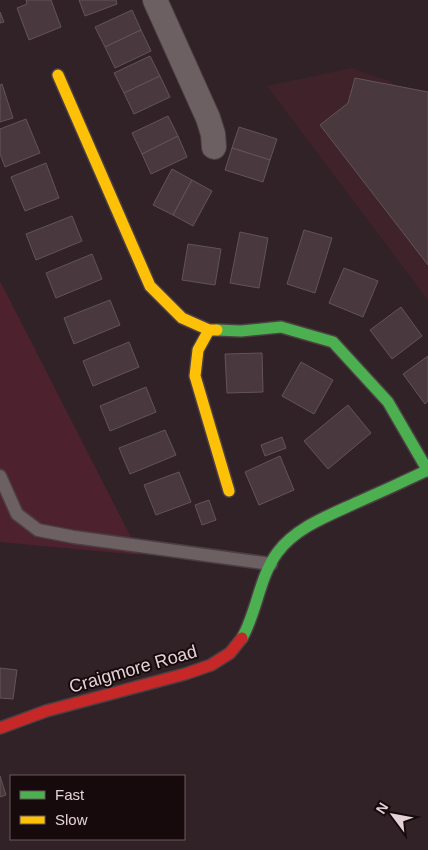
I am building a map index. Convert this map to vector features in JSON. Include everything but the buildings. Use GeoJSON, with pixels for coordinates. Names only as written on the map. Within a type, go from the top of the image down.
{"type":"FeatureCollection","features":[{"type":"Feature","properties":{"kind":"street"},"geometry":{"type":"LineString","coordinates":[[155,0],[208,118],[213,134],[214,147]]}},
{"type":"Feature","properties":{"kind":"street"},"geometry":{"type":"LineString","coordinates":[[58,75],[150,286],[182,318],[209,330],[241,331],[281,327],[333,342],[388,402],[428,471]]}},
{"type":"Feature","properties":{"kind":"street"},"geometry":{"type":"LineString","coordinates":[[209,330],[198,350],[195,376],[229,491]]}},
{"type":"Feature","properties":{"kind":"street","name":"Craigmore Road"},"geometry":{"type":"LineString","coordinates":[[0,728],[46,711],[185,674],[210,665],[230,653],[243,637],[252,617],[266,574],[276,553],[294,536],[318,521],[428,471]]}},
{"type":"Feature","properties":{"kind":"lane"},"geometry":{"type":"LineString","coordinates":[[0,476],[17,514],[38,530],[74,537],[271,564]]}},
{"type":"Feature","properties":{"kind":"shaded area"},"geometry":{"type":"Polygon","coordinates":[[[351,68],[389,81],[421,98],[428,99],[428,300],[267,86],[351,68]]]}},
{"type":"Feature","properties":{"kind":"shaded area"},"geometry":{"type":"Polygon","coordinates":[[[0,281],[140,555],[0,542],[0,281]]]}},
{"type":"Feature","properties":{"kind":"traffic: fast"},"geometry":{"type":"LineString","coordinates":[[217,330],[241,331],[281,327],[333,342],[388,402],[428,471]]}},
{"type":"Feature","properties":{"kind":"traffic: fast"},"geometry":{"type":"LineString","coordinates":[[242,638],[266,573],[277,553],[285,544],[314,523],[428,470]]}},
{"type":"Feature","properties":{"kind":"traffic: slow"},"geometry":{"type":"LineString","coordinates":[[58,75],[150,286],[182,318],[209,330],[217,330]]}},
{"type":"Feature","properties":{"kind":"traffic: slow"},"geometry":{"type":"LineString","coordinates":[[209,330],[198,350],[195,376],[229,491]]}},
{"type":"Feature","properties":{"kind":"traffic: jam"},"geometry":{"type":"LineString","coordinates":[[0,728],[46,711],[185,674],[211,665],[230,653],[242,638]]}}]}
